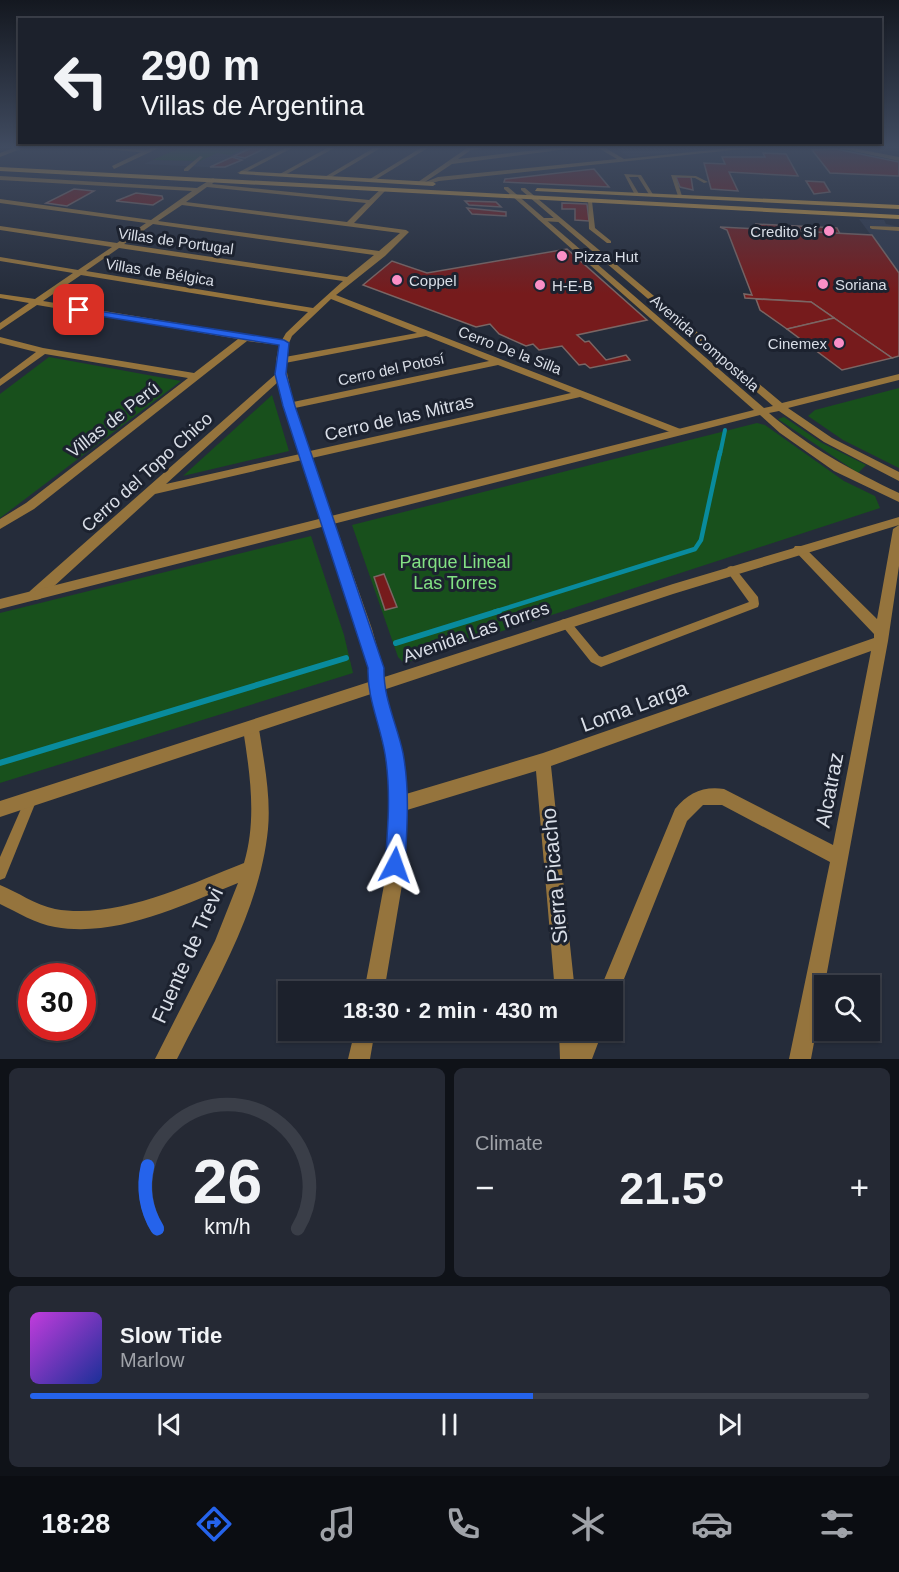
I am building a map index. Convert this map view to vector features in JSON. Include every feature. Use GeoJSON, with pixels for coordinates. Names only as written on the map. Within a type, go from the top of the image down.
{"type":"FeatureCollection","features":[{"type":"Feature","properties":{"kind":"main road"},"geometry":{"type":"LineString","coordinates":[[504,195],[899,216]]}},
{"type":"Feature","properties":{"kind":"main road"},"geometry":{"type":"LineString","coordinates":[[664,195],[899,207]]}},
{"type":"Feature","properties":{"kind":"main road"},"geometry":{"type":"LineString","coordinates":[[890,206],[899,216]]}},
{"type":"Feature","properties":{"kind":"street"},"geometry":{"type":"LineString","coordinates":[[0,327],[191,195]]}},
{"type":"Feature","properties":{"kind":"street"},"geometry":{"type":"LineString","coordinates":[[292,195],[372,202]]}},
{"type":"Feature","properties":{"kind":"street"},"geometry":{"type":"LineString","coordinates":[[350,223],[378,195]]}},
{"type":"Feature","properties":{"kind":"street","name":"Avenida Compostela"},"geometry":{"type":"LineString","coordinates":[[529,195],[780,407],[822,436],[899,477]]}},
{"type":"Feature","properties":{"kind":"street","name":"Avenida Compostela"},"geometry":{"type":"LineString","coordinates":[[515,196],[793,438],[831,464],[899,498]]}},
{"type":"Feature","properties":{"kind":"street"},"geometry":{"type":"LineString","coordinates":[[0,201],[382,255]]}},
{"type":"Feature","properties":{"kind":"street"},"geometry":{"type":"LineString","coordinates":[[182,202],[405,231],[405,235],[382,255],[330,296],[284,343],[281,361],[281,374],[289,406],[368,639],[376,668],[375,687],[393,753],[399,804],[393,885],[376,981]]}},
{"type":"Feature","properties":{"kind":"street","name":"Villas de Portugal"},"geometry":{"type":"LineString","coordinates":[[0,228],[349,280]]}},
{"type":"Feature","properties":{"kind":"street"},"geometry":{"type":"LineString","coordinates":[[585,257],[599,254]]}},
{"type":"Feature","properties":{"kind":"street","name":"Villas de Bélgica"},"geometry":{"type":"LineString","coordinates":[[0,259],[315,311]]}},
{"type":"Feature","properties":{"kind":"street"},"geometry":{"type":"LineString","coordinates":[[0,296],[284,343]]}},
{"type":"Feature","properties":{"kind":"street","name":"Cerro De la Silla"},"geometry":{"type":"LineString","coordinates":[[330,296],[679,432]]}},
{"type":"Feature","properties":{"kind":"street"},"geometry":{"type":"LineString","coordinates":[[640,307],[657,303]]}},
{"type":"Feature","properties":{"kind":"street"},"geometry":{"type":"LineString","coordinates":[[281,361],[426,334]]}},
{"type":"Feature","properties":{"kind":"street","name":"Villas de Perú"},"geometry":{"type":"LineString","coordinates":[[0,525],[30,506],[244,338]]}},
{"type":"Feature","properties":{"kind":"street"},"geometry":{"type":"LineString","coordinates":[[0,339],[43,351],[196,376]]}},
{"type":"Feature","properties":{"kind":"street"},"geometry":{"type":"LineString","coordinates":[[0,383],[43,351]]}},
{"type":"Feature","properties":{"kind":"street","name":"Cerro del Potosí"},"geometry":{"type":"LineString","coordinates":[[289,406],[499,362]]}},
{"type":"Feature","properties":{"kind":"street","name":"Cerro del Topo Chico"},"geometry":{"type":"LineString","coordinates":[[36,595],[281,374]]}},
{"type":"Feature","properties":{"kind":"street"},"geometry":{"type":"LineString","coordinates":[[0,604],[899,377]]}},
{"type":"Feature","properties":{"kind":"street","name":"Cerro de las Mitras"},"geometry":{"type":"LineString","coordinates":[[155,490],[580,394]]}},
{"type":"Feature","properties":{"kind":"street","name":"Avenida Las Torres"},"geometry":{"type":"LineString","coordinates":[[0,809],[251,729],[565,622],[799,549],[899,521]]}},
{"type":"Feature","properties":{"kind":"street","name":"Alcatraz"},"geometry":{"type":"LineString","coordinates":[[800,1059],[881,637],[899,529]]}},
{"type":"Feature","properties":{"kind":"street"},"geometry":{"type":"LineString","coordinates":[[799,549],[881,637]]}},
{"type":"Feature","properties":{"kind":"street","name":"Loma Larga"},"geometry":{"type":"LineString","coordinates":[[399,804],[543,761],[881,637]]}},
{"type":"Feature","properties":{"kind":"street","name":"Fuente de Trevi"},"geometry":{"type":"LineString","coordinates":[[166,1059],[231,924],[250,870],[260,811],[251,729]]}},
{"type":"Feature","properties":{"kind":"street","name":"Sierra Picacho"},"geometry":{"type":"LineString","coordinates":[[543,761],[564,981]]}},
{"type":"Feature","properties":{"kind":"street"},"geometry":{"type":"LineString","coordinates":[[613,981],[681,815],[693,800],[708,794],[724,797],[839,857]]}},
{"type":"Feature","properties":{"kind":"street"},"geometry":{"type":"LineString","coordinates":[[0,894],[53,918],[84,921],[117,916],[250,870]]}},
{"type":"Feature","properties":{"kind":"street"},"geometry":{"type":"LineString","coordinates":[[359,1059],[363,1041]]}},
{"type":"Feature","properties":{"kind":"street"},"geometry":{"type":"LineString","coordinates":[[569,1041],[571,1059]]}},
{"type":"Feature","properties":{"kind":"street"},"geometry":{"type":"LineString","coordinates":[[581,1059],[588,1041]]}},
{"type":"Feature","properties":{"kind":"lane"},"geometry":{"type":"LineString","coordinates":[[590,201],[591,228],[609,242]]}},
{"type":"Feature","properties":{"kind":"lane"},"geometry":{"type":"LineString","coordinates":[[543,220],[560,221]]}},
{"type":"Feature","properties":{"kind":"lane"},"geometry":{"type":"LineString","coordinates":[[872,226],[899,229]]}},
{"type":"Feature","properties":{"kind":"lane"},"geometry":{"type":"LineString","coordinates":[[565,622],[595,659],[601,662],[754,604],[731,570]]}},
{"type":"Feature","properties":{"kind":"lane"},"geometry":{"type":"LineString","coordinates":[[0,873],[32,799]]}},
{"type":"Feature","properties":{"kind":"shaded area"},"geometry":{"type":"Polygon","coordinates":[[[859,219],[884,220],[886,224],[899,227],[899,273],[859,219]]]}},
{"type":"Feature","properties":{"kind":"green space"},"geometry":{"type":"Polygon","coordinates":[[[49,357],[181,381],[0,518],[0,394],[49,357]]]}},
{"type":"Feature","properties":{"kind":"green space"},"geometry":{"type":"Polygon","coordinates":[[[899,388],[899,468],[843,440],[808,416],[815,410],[899,388]]]}},
{"type":"Feature","properties":{"kind":"green space"},"geometry":{"type":"Polygon","coordinates":[[[272,395],[289,451],[183,476],[272,395]]]}},
{"type":"Feature","properties":{"kind":"green space"},"geometry":{"type":"Polygon","coordinates":[[[784,417],[822,443],[866,465],[858,473],[778,419],[784,417]]]}},
{"type":"Feature","properties":{"kind":"green space","name":"Parque Lineal Las Torres"},"geometry":{"type":"Polygon","coordinates":[[[757,423],[765,425],[844,481],[875,496],[880,508],[404,663],[398,657],[352,525],[757,423]]]}},
{"type":"Feature","properties":{"kind":"green space"},"geometry":{"type":"Polygon","coordinates":[[[311,536],[344,635],[353,673],[0,783],[0,613],[311,536]]]}},
{"type":"Feature","properties":{"kind":"building"},"geometry":{"type":"Polygon","coordinates":[[[61,195],[86,195],[67,206],[46,203],[61,195]]]}},
{"type":"Feature","properties":{"kind":"building"},"geometry":{"type":"Polygon","coordinates":[[[130,195],[157,195],[162,196],[163,199],[153,205],[116,201],[130,195]]]}},
{"type":"Feature","properties":{"kind":"building"},"geometry":{"type":"Polygon","coordinates":[[[465,201],[496,202],[501,207],[469,205],[465,201]]]}},
{"type":"Feature","properties":{"kind":"building"},"geometry":{"type":"Polygon","coordinates":[[[562,203],[587,204],[589,221],[575,220],[575,209],[562,209],[562,203]]]}},
{"type":"Feature","properties":{"kind":"building"},"geometry":{"type":"Polygon","coordinates":[[[467,208],[506,212],[506,216],[472,214],[467,208]]]}},
{"type":"Feature","properties":{"kind":"building"},"geometry":{"type":"Polygon","coordinates":[[[756,224],[797,226],[799,231],[758,229],[756,224]]]}},
{"type":"Feature","properties":{"kind":"building"},"geometry":{"type":"Polygon","coordinates":[[[798,226],[837,228],[840,234],[801,231],[798,226]]]}},
{"type":"Feature","properties":{"kind":"building","name":"Soriana"},"geometry":{"type":"Polygon","coordinates":[[[720,227],[872,235],[899,273],[899,356],[892,358],[811,302],[745,298],[744,294],[752,295],[727,230],[720,227]]]}},
{"type":"Feature","properties":{"kind":"building"},"geometry":{"type":"Polygon","coordinates":[[[567,249],[647,320],[577,335],[585,342],[589,341],[606,360],[626,355],[630,360],[590,368],[585,364],[579,365],[562,346],[539,350],[533,344],[526,346],[499,334],[490,324],[476,327],[363,285],[392,261],[427,273],[567,249]]]}},
{"type":"Feature","properties":{"kind":"building"},"geometry":{"type":"Polygon","coordinates":[[[756,299],[811,302],[834,318],[787,329],[760,310],[756,299]]]}},
{"type":"Feature","properties":{"kind":"building","name":"Cinemex"},"geometry":{"type":"Polygon","coordinates":[[[834,318],[892,358],[842,370],[787,329],[834,318]]]}},
{"type":"Feature","properties":{"kind":"building"},"geometry":{"type":"Polygon","coordinates":[[[384,574],[397,607],[385,610],[374,577],[384,574]]]}},
{"type":"Feature","properties":{"kind":"waterway"},"geometry":{"type":"LineString","coordinates":[[720,454],[725,430]]}},
{"type":"Feature","properties":{"kind":"waterway"},"geometry":{"type":"LineString","coordinates":[[494,612],[695,549],[701,540],[720,452]]}},
{"type":"Feature","properties":{"kind":"waterway"},"geometry":{"type":"LineString","coordinates":[[396,643],[499,611]]}},
{"type":"Feature","properties":{"kind":"waterway"},"geometry":{"type":"LineString","coordinates":[[0,763],[346,658]]}},
{"type":"Feature","properties":{"kind":"place","name":"Credito Sí"},"geometry":{"type":"Point","coordinates":[829,231]}},
{"type":"Feature","properties":{"kind":"place","name":"Pizza Hut"},"geometry":{"type":"Point","coordinates":[562,256]}},
{"type":"Feature","properties":{"kind":"place","name":"Coppel"},"geometry":{"type":"Point","coordinates":[397,280]}},
{"type":"Feature","properties":{"kind":"place","name":"Soriana"},"geometry":{"type":"Point","coordinates":[823,284]}},
{"type":"Feature","properties":{"kind":"place","name":"H-E-B"},"geometry":{"type":"Point","coordinates":[540,285]}},
{"type":"Feature","properties":{"kind":"place","name":"Cinemex"},"geometry":{"type":"Point","coordinates":[839,343]}},
{"type":"Feature","properties":{"kind":"route"},"geometry":{"type":"LineString","coordinates":[[79,310],[284,343],[281,374],[289,406],[365,629],[376,668],[375,687],[393,753],[399,804],[395,865]]}}]}
